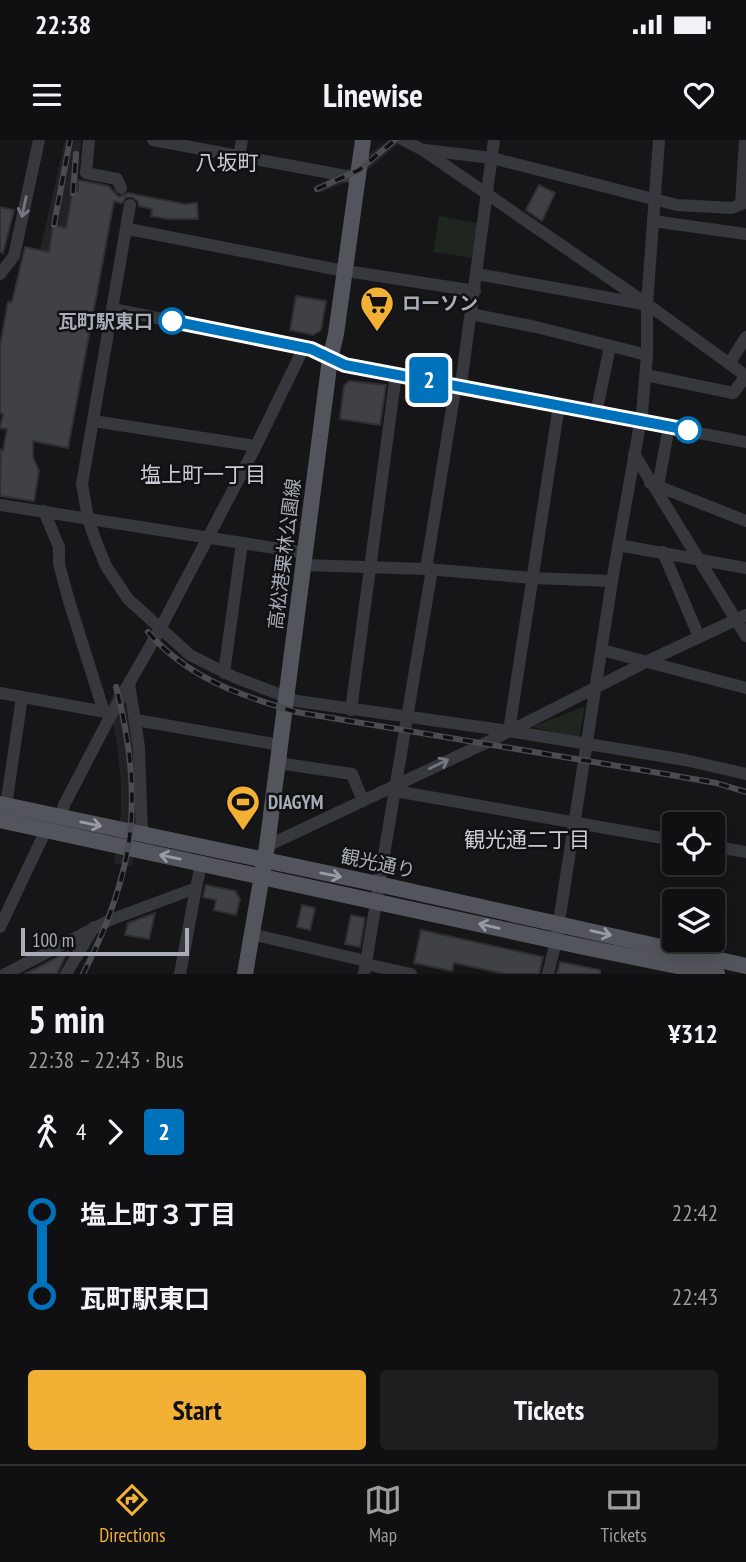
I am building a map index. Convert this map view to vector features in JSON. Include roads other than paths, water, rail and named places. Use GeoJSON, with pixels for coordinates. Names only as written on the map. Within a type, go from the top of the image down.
{"type":"FeatureCollection","features":[{"type":"Feature","properties":{"kind":"main road","name":"高松港栗林公園線"},"geometry":{"type":"LineString","coordinates":[[245,974],[278,763],[330,359],[363,140]]}},
{"type":"Feature","properties":{"kind":"main road","name":"観光通り"},"geometry":{"type":"LineString","coordinates":[[2,810],[61,818],[264,861],[377,892],[557,933],[717,974]]}},
{"type":"Feature","properties":{"kind":"main road","name":"観光通り"},"geometry":{"type":"LineString","coordinates":[[2,810],[47,830],[201,864],[264,861]]}},
{"type":"Feature","properties":{"kind":"main road","name":"観光通り"},"geometry":{"type":"LineString","coordinates":[[557,933],[746,966]]}},
{"type":"Feature","properties":{"kind":"street"},"geometry":{"type":"LineString","coordinates":[[0,274],[14,256],[38,140]]}},
{"type":"Feature","properties":{"kind":"street"},"geometry":{"type":"LineString","coordinates":[[89,140],[86,173],[117,179],[121,188]]}},
{"type":"Feature","properties":{"kind":"street"},"geometry":{"type":"LineString","coordinates":[[153,140],[357,178]]}},
{"type":"Feature","properties":{"kind":"street"},"geometry":{"type":"LineString","coordinates":[[239,158],[242,140]]}},
{"type":"Feature","properties":{"kind":"street"},"geometry":{"type":"LineString","coordinates":[[365,967],[408,716],[458,386],[462,377],[494,140]]}},
{"type":"Feature","properties":{"kind":"street"},"geometry":{"type":"LineString","coordinates":[[548,974],[557,933],[618,544],[640,422],[646,375],[647,304],[659,140]]}},
{"type":"Feature","properties":{"kind":"street"},"geometry":{"type":"LineString","coordinates":[[423,150],[492,158],[677,205],[732,208],[744,203],[745,140]]}},
{"type":"Feature","properties":{"kind":"street"},"geometry":{"type":"LineString","coordinates":[[408,141],[647,304],[746,376],[733,393],[646,375]]}},
{"type":"Feature","properties":{"kind":"street"},"geometry":{"type":"LineString","coordinates":[[130,205],[82,484],[88,518],[106,566],[128,599],[160,629],[190,655],[224,673],[297,702],[509,731],[685,760],[746,775]]}},
{"type":"Feature","properties":{"kind":"street"},"geometry":{"type":"LineString","coordinates":[[653,221],[746,234]]}},
{"type":"Feature","properties":{"kind":"street"},"geometry":{"type":"LineString","coordinates":[[128,229],[345,270],[475,290]]}},
{"type":"Feature","properties":{"kind":"street"},"geometry":{"type":"LineString","coordinates":[[477,274],[647,304]]}},
{"type":"Feature","properties":{"kind":"street"},"geometry":{"type":"LineString","coordinates":[[113,309],[304,347],[345,365],[746,442]]}},
{"type":"Feature","properties":{"kind":"street"},"geometry":{"type":"LineString","coordinates":[[471,314],[647,355]]}},
{"type":"Feature","properties":{"kind":"street"},"geometry":{"type":"LineString","coordinates":[[729,364],[746,337]]}},
{"type":"Feature","properties":{"kind":"street"},"geometry":{"type":"LineString","coordinates":[[596,414],[610,346]]}},
{"type":"Feature","properties":{"kind":"street"},"geometry":{"type":"LineString","coordinates":[[61,818],[64,805],[108,712],[129,684],[160,629],[256,446],[304,347]]}},
{"type":"Feature","properties":{"kind":"street"},"geometry":{"type":"LineString","coordinates":[[351,709],[396,374]]}},
{"type":"Feature","properties":{"kind":"street"},"geometry":{"type":"LineString","coordinates":[[509,731],[559,405]]}},
{"type":"Feature","properties":{"kind":"street"},"geometry":{"type":"LineString","coordinates":[[93,421],[256,446]]}},
{"type":"Feature","properties":{"kind":"street"},"geometry":{"type":"LineString","coordinates":[[654,484],[667,437]]}},
{"type":"Feature","properties":{"kind":"street"},"geometry":{"type":"LineString","coordinates":[[634,454],[698,560],[741,617],[746,636]]}},
{"type":"Feature","properties":{"kind":"street"},"geometry":{"type":"LineString","coordinates":[[654,484],[746,521]]}},
{"type":"Feature","properties":{"kind":"street"},"geometry":{"type":"LineString","coordinates":[[0,505],[242,543],[305,559],[533,578],[612,581]]}},
{"type":"Feature","properties":{"kind":"street"},"geometry":{"type":"LineString","coordinates":[[44,511],[59,548],[59,564],[69,601],[108,712]]}},
{"type":"Feature","properties":{"kind":"street"},"geometry":{"type":"LineString","coordinates":[[224,673],[242,543]]}},
{"type":"Feature","properties":{"kind":"street"},"geometry":{"type":"LineString","coordinates":[[618,544],[746,568]]}},
{"type":"Feature","properties":{"kind":"street"},"geometry":{"type":"LineString","coordinates":[[663,552],[699,637]]}},
{"type":"Feature","properties":{"kind":"street"},"geometry":{"type":"LineString","coordinates":[[264,861],[363,801],[741,617]]}},
{"type":"Feature","properties":{"kind":"street"},"geometry":{"type":"LineString","coordinates":[[602,650],[746,688]]}},
{"type":"Feature","properties":{"kind":"street"},"geometry":{"type":"LineString","coordinates":[[129,684],[136,720],[142,835]]}},
{"type":"Feature","properties":{"kind":"street"},"geometry":{"type":"LineString","coordinates":[[0,694],[108,712]]}},
{"type":"Feature","properties":{"kind":"street"},"geometry":{"type":"LineString","coordinates":[[2,810],[22,697]]}},
{"type":"Feature","properties":{"kind":"street"},"geometry":{"type":"LineString","coordinates":[[136,720],[280,746]]}},
{"type":"Feature","properties":{"kind":"street"},"geometry":{"type":"LineString","coordinates":[[278,763],[352,774],[363,801]]}},
{"type":"Feature","properties":{"kind":"street"},"geometry":{"type":"LineString","coordinates":[[395,785],[401,792],[662,837]]}},
{"type":"Feature","properties":{"kind":"street"},"geometry":{"type":"LineString","coordinates":[[0,927],[47,830]]}},
{"type":"Feature","properties":{"kind":"street"},"geometry":{"type":"LineString","coordinates":[[725,848],[746,852]]}},
{"type":"Feature","properties":{"kind":"street"},"geometry":{"type":"LineString","coordinates":[[180,974],[201,864]]}},
{"type":"Feature","properties":{"kind":"street"},"geometry":{"type":"LineString","coordinates":[[5,974],[94,927],[196,888]]}},
{"type":"Feature","properties":{"kind":"street"},"geometry":{"type":"LineString","coordinates":[[66,974],[94,927]]}},
{"type":"Feature","properties":{"kind":"street"},"geometry":{"type":"LineString","coordinates":[[251,934],[365,967],[411,974]]}},
{"type":"Feature","properties":{"kind":"railway"},"geometry":{"type":"LineString","coordinates":[[54,225],[70,140]]}},
{"type":"Feature","properties":{"kind":"railway"},"geometry":{"type":"LineString","coordinates":[[317,189],[359,170],[395,140]]}},
{"type":"Feature","properties":{"kind":"railway"},"geometry":{"type":"LineString","coordinates":[[73,193],[76,154]]}},
{"type":"Feature","properties":{"kind":"railway"},"geometry":{"type":"LineString","coordinates":[[148,632],[180,662],[197,673],[254,699],[296,712],[716,783],[746,792]]}},
{"type":"Feature","properties":{"kind":"railway"},"geometry":{"type":"LineString","coordinates":[[83,974],[114,902],[130,834],[130,764],[116,687]]}},
{"type":"Feature","properties":{"kind":"place","name":"瓦町駅東口"},"geometry":{"type":"Point","coordinates":[172,321]}},
{"type":"Feature","properties":{"kind":"place","name":"ローソン"},"geometry":{"type":"Point","coordinates":[377,333]}},
{"type":"Feature","properties":{"kind":"place","name":"DIAGYM"},"geometry":{"type":"Point","coordinates":[243,832]}},
{"type":"Feature","properties":{"kind":"district","name":"八坂町"},"geometry":{"type":"Point","coordinates":[227,163]}},
{"type":"Feature","properties":{"kind":"district","name":"塩上町一丁目"},"geometry":{"type":"Point","coordinates":[203,475]}},
{"type":"Feature","properties":{"kind":"district","name":"観光通二丁目"},"geometry":{"type":"Point","coordinates":[527,840]}}]}
